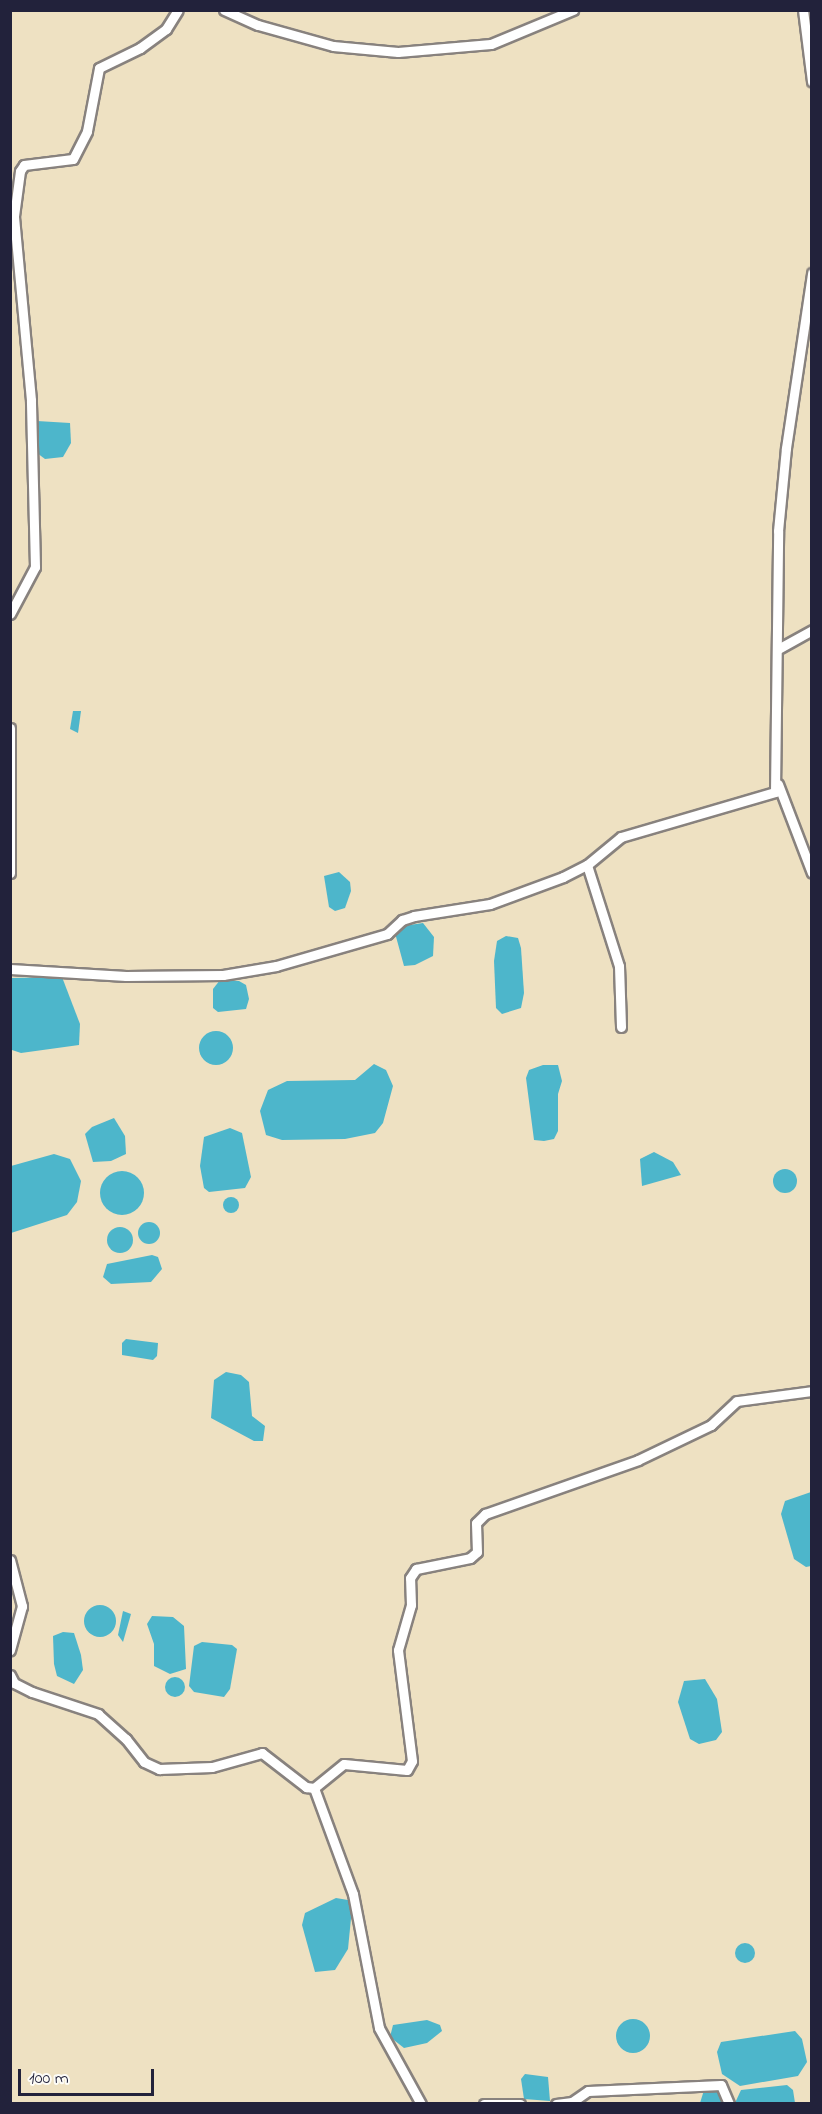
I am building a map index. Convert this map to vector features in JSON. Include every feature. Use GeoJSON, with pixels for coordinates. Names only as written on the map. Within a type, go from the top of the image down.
{"type":"FeatureCollection","features":[{"type":"Feature","properties":{"kind":"street"},"geometry":{"type":"LineString","coordinates":[[10,614],[35,567],[32,400],[14,216],[20,171],[24,165],[59,164],[73,159],[87,131],[99,68],[140,48],[165,29],[178,10]]}},
{"type":"Feature","properties":{"kind":"street"},"geometry":{"type":"LineString","coordinates":[[224,10],[258,25],[333,46],[398,52],[491,44],[573,10]]}},
{"type":"Feature","properties":{"kind":"street"},"geometry":{"type":"LineString","coordinates":[[803,10],[812,81]]}},
{"type":"Feature","properties":{"kind":"street"},"geometry":{"type":"LineString","coordinates":[[10,969],[126,976],[223,975],[276,966],[387,934],[402,920],[414,916],[490,904],[587,865],[621,837],[775,792],[778,784],[782,483],[812,273]]}},
{"type":"Feature","properties":{"kind":"street"},"geometry":{"type":"LineString","coordinates":[[778,649],[812,630]]}},
{"type":"Feature","properties":{"kind":"street"},"geometry":{"type":"LineString","coordinates":[[10,728],[10,873]]}},
{"type":"Feature","properties":{"kind":"street"},"geometry":{"type":"LineString","coordinates":[[778,784],[812,873]]}},
{"type":"Feature","properties":{"kind":"street"},"geometry":{"type":"LineString","coordinates":[[587,865],[619,966],[621,1027]]}},
{"type":"Feature","properties":{"kind":"street"},"geometry":{"type":"LineString","coordinates":[[314,1788],[344,1764],[397,1771],[411,1767],[397,1667],[399,1641],[411,1605],[410,1578],[416,1569],[470,1558],[477,1552],[476,1523],[485,1514],[638,1460],[711,1425],[737,1401],[812,1391]]}},
{"type":"Feature","properties":{"kind":"street"},"geometry":{"type":"LineString","coordinates":[[10,1560],[22,1606],[10,1650]]}},
{"type":"Feature","properties":{"kind":"street"},"geometry":{"type":"LineString","coordinates":[[10,1676],[14,1683],[32,1692],[98,1714],[126,1739],[144,1762],[159,1769],[212,1767],[262,1753],[306,1786],[314,1788]]}},
{"type":"Feature","properties":{"kind":"street"},"geometry":{"type":"LineString","coordinates":[[314,1788],[353,1893],[379,2028],[421,2103]]}},
{"type":"Feature","properties":{"kind":"street"},"geometry":{"type":"LineString","coordinates":[[556,2103],[572,2102],[588,2091],[721,2085],[729,2103]]}},
{"type":"Feature","properties":{"kind":"street"},"geometry":{"type":"LineString","coordinates":[[484,2103],[520,2103]]}},
{"type":"Feature","properties":{"kind":"water"},"geometry":{"type":"Polygon","coordinates":[[[37,421],[70,423],[71,443],[63,457],[45,459],[37,453],[37,421]]]}},
{"type":"Feature","properties":{"kind":"water"},"geometry":{"type":"Polygon","coordinates":[[[73,711],[81,711],[78,733],[70,729],[73,711]]]}},
{"type":"Feature","properties":{"kind":"water"},"geometry":{"type":"Polygon","coordinates":[[[339,872],[350,882],[351,891],[345,908],[335,911],[329,907],[324,876],[339,872]]]}},
{"type":"Feature","properties":{"kind":"water"},"geometry":{"type":"Polygon","coordinates":[[[423,923],[434,937],[433,956],[415,965],[404,966],[395,933],[403,926],[423,923]]]}},
{"type":"Feature","properties":{"kind":"water"},"geometry":{"type":"Polygon","coordinates":[[[506,936],[518,938],[521,948],[524,993],[521,1008],[502,1014],[496,1008],[494,961],[497,941],[506,936]]]}},
{"type":"Feature","properties":{"kind":"water"},"geometry":{"type":"Polygon","coordinates":[[[62,977],[80,1024],[79,1045],[21,1053],[12,1050],[11,978],[62,977]]]}},
{"type":"Feature","properties":{"kind":"water"},"geometry":{"type":"Polygon","coordinates":[[[220,980],[239,981],[246,985],[249,999],[246,1009],[218,1012],[213,1008],[213,989],[220,980]]]}},
{"type":"Feature","properties":{"kind":"water"},"geometry":{"type":"Polygon","coordinates":[[[216,1031],[228,1036],[233,1048],[228,1060],[216,1065],[204,1060],[199,1048],[204,1036],[216,1031]]]}},
{"type":"Feature","properties":{"kind":"water"},"geometry":{"type":"Polygon","coordinates":[[[374,1064],[386,1070],[393,1086],[383,1123],[375,1133],[345,1139],[282,1140],[266,1135],[260,1111],[268,1090],[287,1081],[355,1080],[374,1064]]]}},
{"type":"Feature","properties":{"kind":"water"},"geometry":{"type":"Polygon","coordinates":[[[543,1065],[558,1065],[562,1081],[558,1094],[558,1131],[554,1139],[544,1141],[534,1140],[526,1078],[529,1070],[543,1065]]]}},
{"type":"Feature","properties":{"kind":"water"},"geometry":{"type":"Polygon","coordinates":[[[114,1118],[125,1136],[126,1154],[111,1161],[93,1162],[85,1134],[92,1127],[114,1118]]]}},
{"type":"Feature","properties":{"kind":"water"},"geometry":{"type":"Polygon","coordinates":[[[230,1128],[242,1133],[251,1177],[245,1188],[209,1192],[204,1188],[200,1166],[204,1137],[230,1128]]]}},
{"type":"Feature","properties":{"kind":"water"},"geometry":{"type":"Polygon","coordinates":[[[654,1152],[673,1162],[681,1175],[642,1186],[640,1159],[654,1152]]]}},
{"type":"Feature","properties":{"kind":"water"},"geometry":{"type":"Polygon","coordinates":[[[54,1154],[70,1159],[81,1181],[77,1202],[67,1215],[11,1233],[11,1166],[54,1154]]]}},
{"type":"Feature","properties":{"kind":"water"},"geometry":{"type":"Polygon","coordinates":[[[780,1169],[790,1169],[797,1176],[797,1186],[790,1193],[780,1193],[773,1186],[773,1176],[780,1169]]]}},
{"type":"Feature","properties":{"kind":"water"},"geometry":{"type":"Polygon","coordinates":[[[122,1171],[138,1177],[144,1193],[138,1209],[122,1215],[106,1209],[100,1193],[106,1177],[122,1171]]]}},
{"type":"Feature","properties":{"kind":"water"},"geometry":{"type":"Polygon","coordinates":[[[231,1197],[237,1199],[239,1205],[237,1211],[231,1213],[225,1211],[223,1205],[225,1199],[231,1197]]]}},
{"type":"Feature","properties":{"kind":"water"},"geometry":{"type":"Polygon","coordinates":[[[149,1222],[157,1225],[160,1233],[157,1241],[149,1244],[141,1241],[138,1233],[141,1225],[149,1222]]]}},
{"type":"Feature","properties":{"kind":"water"},"geometry":{"type":"Polygon","coordinates":[[[120,1227],[129,1231],[133,1240],[129,1249],[120,1253],[111,1249],[107,1240],[111,1231],[120,1227]]]}},
{"type":"Feature","properties":{"kind":"water"},"geometry":{"type":"Polygon","coordinates":[[[152,1255],[158,1257],[162,1269],[151,1282],[111,1284],[103,1277],[107,1264],[152,1255]]]}},
{"type":"Feature","properties":{"kind":"water"},"geometry":{"type":"Polygon","coordinates":[[[126,1339],[158,1343],[157,1356],[153,1360],[122,1355],[122,1343],[126,1339]]]}},
{"type":"Feature","properties":{"kind":"water"},"geometry":{"type":"Polygon","coordinates":[[[226,1372],[241,1375],[249,1382],[252,1416],[265,1426],[263,1441],[254,1441],[211,1418],[214,1380],[226,1372]]]}},
{"type":"Feature","properties":{"kind":"water"},"geometry":{"type":"Polygon","coordinates":[[[811,1492],[811,1566],[806,1567],[794,1559],[781,1514],[785,1501],[811,1492]]]}},
{"type":"Feature","properties":{"kind":"water"},"geometry":{"type":"Polygon","coordinates":[[[100,1605],[111,1610],[116,1621],[111,1632],[100,1637],[89,1632],[84,1621],[89,1610],[100,1605]]]}},
{"type":"Feature","properties":{"kind":"water"},"geometry":{"type":"Polygon","coordinates":[[[123,1611],[131,1614],[123,1642],[118,1635],[123,1611]]]}},
{"type":"Feature","properties":{"kind":"water"},"geometry":{"type":"Polygon","coordinates":[[[152,1616],[173,1617],[184,1626],[186,1669],[170,1674],[154,1666],[154,1644],[147,1624],[152,1616]]]}},
{"type":"Feature","properties":{"kind":"water"},"geometry":{"type":"Polygon","coordinates":[[[63,1632],[74,1633],[81,1655],[83,1670],[74,1684],[57,1676],[54,1664],[53,1636],[63,1632]]]}},
{"type":"Feature","properties":{"kind":"water"},"geometry":{"type":"Polygon","coordinates":[[[202,1642],[232,1645],[237,1649],[230,1689],[224,1697],[194,1692],[189,1686],[194,1646],[202,1642]]]}},
{"type":"Feature","properties":{"kind":"water"},"geometry":{"type":"Polygon","coordinates":[[[175,1677],[182,1680],[185,1687],[182,1694],[175,1697],[168,1694],[165,1687],[168,1680],[175,1677]]]}},
{"type":"Feature","properties":{"kind":"water"},"geometry":{"type":"Polygon","coordinates":[[[705,1679],[717,1699],[722,1732],[716,1740],[699,1744],[690,1739],[678,1702],[684,1681],[705,1679]]]}},
{"type":"Feature","properties":{"kind":"water"},"geometry":{"type":"Polygon","coordinates":[[[336,1898],[348,1900],[352,1908],[348,1949],[335,1970],[315,1972],[302,1925],[305,1913],[336,1898]]]}},
{"type":"Feature","properties":{"kind":"water"},"geometry":{"type":"Polygon","coordinates":[[[745,1943],[752,1946],[755,1953],[752,1960],[745,1963],[738,1960],[735,1953],[738,1946],[745,1943]]]}},
{"type":"Feature","properties":{"kind":"water"},"geometry":{"type":"Polygon","coordinates":[[[633,2019],[645,2024],[650,2036],[645,2048],[633,2053],[621,2048],[616,2036],[621,2024],[633,2019]]]}},
{"type":"Feature","properties":{"kind":"water"},"geometry":{"type":"Polygon","coordinates":[[[427,2020],[440,2025],[442,2031],[427,2043],[404,2048],[390,2037],[393,2025],[427,2020]]]}},
{"type":"Feature","properties":{"kind":"water"},"geometry":{"type":"Polygon","coordinates":[[[795,2031],[802,2039],[807,2062],[798,2076],[740,2086],[722,2074],[717,2052],[721,2042],[795,2031]]]}},
{"type":"Feature","properties":{"kind":"water"},"geometry":{"type":"Polygon","coordinates":[[[525,2074],[548,2077],[550,2101],[524,2099],[521,2079],[525,2074]]]}},
{"type":"Feature","properties":{"kind":"water"},"geometry":{"type":"Polygon","coordinates":[[[787,2085],[793,2090],[795,2103],[735,2103],[741,2090],[787,2085]]]}},
{"type":"Feature","properties":{"kind":"water"},"geometry":{"type":"Polygon","coordinates":[[[705,2087],[717,2088],[726,2103],[700,2103],[705,2087]]]}}]}
